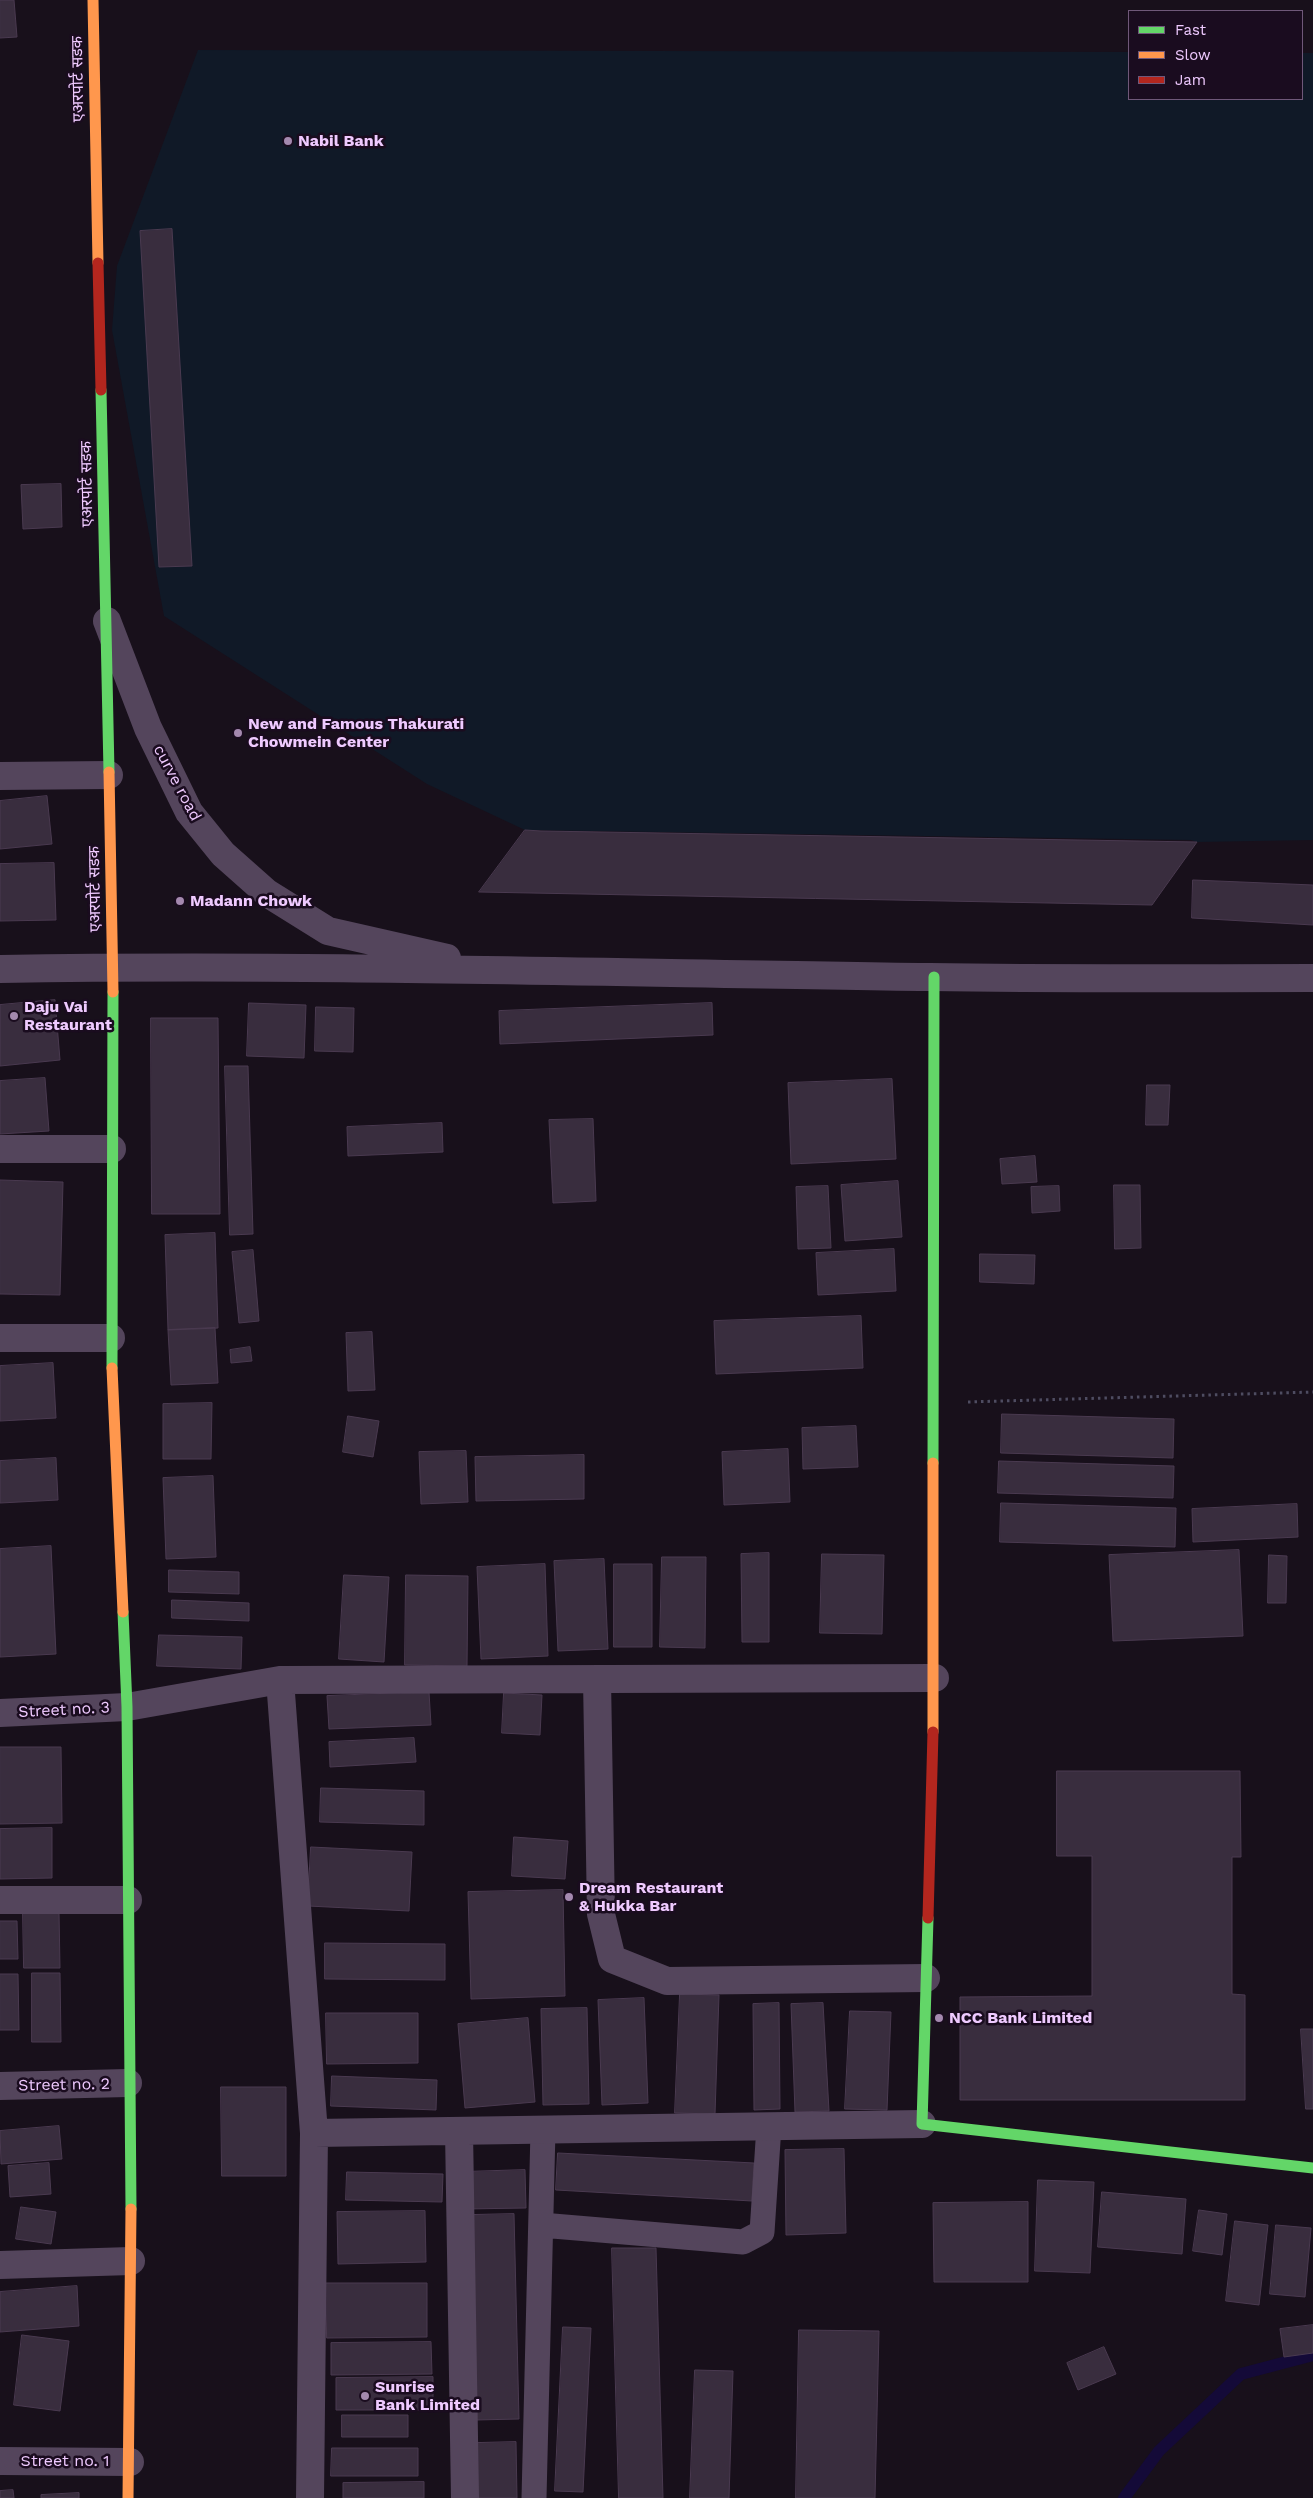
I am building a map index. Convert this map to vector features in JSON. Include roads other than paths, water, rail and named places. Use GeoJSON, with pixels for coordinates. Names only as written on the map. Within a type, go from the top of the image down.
{"type":"FeatureCollection","features":[{"type":"Feature","properties":{"kind":"street","name":"एअरपोर्ट सडक"},"geometry":{"type":"LineString","coordinates":[[93,0],[113,967],[111,1338],[127,1708],[128,2084],[131,2260],[130,2462],[128,2498]]}},
{"type":"Feature","properties":{"kind":"street","name":"curve road"},"geometry":{"type":"LineString","coordinates":[[106,620],[148,728],[189,812],[223,854],[267,893],[328,930],[495,970]]}},
{"type":"Feature","properties":{"kind":"street"},"geometry":{"type":"LineString","coordinates":[[0,776],[109,775]]}},
{"type":"Feature","properties":{"kind":"street"},"geometry":{"type":"LineString","coordinates":[[0,969],[113,967],[495,970],[934,977],[1313,978]]}},
{"type":"Feature","properties":{"kind":"street"},"geometry":{"type":"LineString","coordinates":[[922,2124],[935,1678],[932,1402],[934,977]]}},
{"type":"Feature","properties":{"kind":"street"},"geometry":{"type":"LineString","coordinates":[[0,1149],[112,1149]]}},
{"type":"Feature","properties":{"kind":"street"},"geometry":{"type":"LineString","coordinates":[[0,1338],[111,1338]]}},
{"type":"Feature","properties":{"kind":"street","name":"Street no. 3"},"geometry":{"type":"LineString","coordinates":[[0,1713],[127,1708],[280,1680],[935,1678]]}},
{"type":"Feature","properties":{"kind":"street"},"geometry":{"type":"LineString","coordinates":[[598,1679],[601,1914],[612,1959],[667,1981],[926,1978]]}},
{"type":"Feature","properties":{"kind":"street"},"geometry":{"type":"LineString","coordinates":[[280,1680],[314,2132],[310,2498]]}},
{"type":"Feature","properties":{"kind":"street"},"geometry":{"type":"LineString","coordinates":[[0,1900],[128,1900]]}},
{"type":"Feature","properties":{"kind":"street","name":"Street no. 2"},"geometry":{"type":"LineString","coordinates":[[0,2086],[128,2084]]}},
{"type":"Feature","properties":{"kind":"street"},"geometry":{"type":"LineString","coordinates":[[314,2132],[922,2124],[1313,2168]]}},
{"type":"Feature","properties":{"kind":"street"},"geometry":{"type":"LineString","coordinates":[[459,2131],[465,2498]]}},
{"type":"Feature","properties":{"kind":"street"},"geometry":{"type":"LineString","coordinates":[[0,2265],[131,2260]]}},
{"type":"Feature","properties":{"kind":"street","name":"Street no. 1"},"geometry":{"type":"LineString","coordinates":[[0,2461],[130,2462]]}},
{"type":"Feature","properties":{"kind":"lane"},"geometry":{"type":"LineString","coordinates":[[541,2225],[743,2242],[762,2232],[769,2126]]}},
{"type":"Feature","properties":{"kind":"lane"},"geometry":{"type":"LineString","coordinates":[[534,2498],[544,2130]]}},
{"type":"Feature","properties":{"kind":"waterway"},"geometry":{"type":"LineString","coordinates":[[1124,2498],[1159,2451],[1241,2374],[1313,2355]]}},
{"type":"Feature","properties":{"kind":"place","name":"Nabil Bank"},"geometry":{"type":"Point","coordinates":[288,141]}},
{"type":"Feature","properties":{"kind":"place","name":"New and Famous Thakurati Chowmein Center"},"geometry":{"type":"Point","coordinates":[238,733]}},
{"type":"Feature","properties":{"kind":"place","name":"Madann Chowk"},"geometry":{"type":"Point","coordinates":[180,901]}},
{"type":"Feature","properties":{"kind":"place","name":"Daju Vai Restaurant"},"geometry":{"type":"Point","coordinates":[14,1016]}},
{"type":"Feature","properties":{"kind":"place","name":"Dream Restaurant & Hukka Bar"},"geometry":{"type":"Point","coordinates":[569,1897]}},
{"type":"Feature","properties":{"kind":"place","name":"NCC Bank Limited"},"geometry":{"type":"Point","coordinates":[939,2018]}},
{"type":"Feature","properties":{"kind":"place","name":"Sunrise Bank Limited"},"geometry":{"type":"Point","coordinates":[365,2396]}}]}
